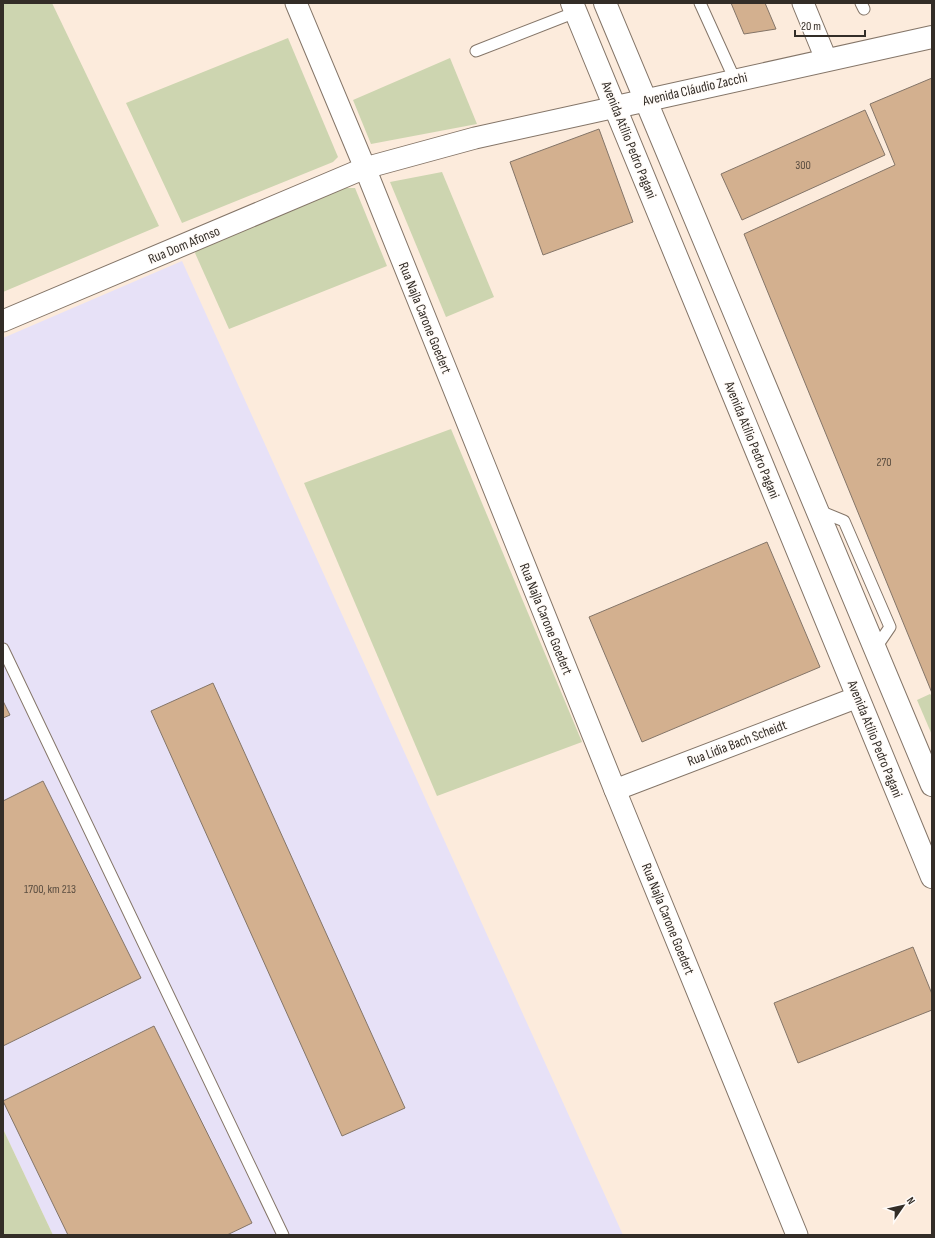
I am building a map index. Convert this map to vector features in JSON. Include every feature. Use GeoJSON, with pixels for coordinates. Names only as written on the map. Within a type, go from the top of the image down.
{"type":"FeatureCollection","features":[{"type":"Feature","properties":{"kind":"main road"},"geometry":{"type":"LineString","coordinates":[[605,3],[932,785]]}},
{"type":"Feature","properties":{"kind":"main road","name":"Avenida Atílio Pedro Pagani"},"geometry":{"type":"LineString","coordinates":[[574,7],[932,877]]}},
{"type":"Feature","properties":{"kind":"main road","name":"Avenida Cláudio Zacchi"},"geometry":{"type":"LineString","coordinates":[[616,107],[826,59],[932,37]]}},
{"type":"Feature","properties":{"kind":"street","name":"Rua Najla Carone Goedert"},"geometry":{"type":"LineString","coordinates":[[296,3],[365,168],[615,790],[797,1235]]}},
{"type":"Feature","properties":{"kind":"street"},"geometry":{"type":"LineString","coordinates":[[803,3],[826,59]]}},
{"type":"Feature","properties":{"kind":"street","name":"Avenida Cláudio Zacchi"},"geometry":{"type":"LineString","coordinates":[[365,168],[475,138],[616,107]]}},
{"type":"Feature","properties":{"kind":"street","name":"Rua Dom Afonso"},"geometry":{"type":"LineString","coordinates":[[3,321],[365,168]]}},
{"type":"Feature","properties":{"kind":"street","name":"Rua Lídia Bach Scheidt"},"geometry":{"type":"LineString","coordinates":[[615,790],[858,697]]}},
{"type":"Feature","properties":{"kind":"lane"},"geometry":{"type":"LineString","coordinates":[[700,3],[735,80]]}},
{"type":"Feature","properties":{"kind":"lane"},"geometry":{"type":"LineString","coordinates":[[476,50],[574,7]]}},
{"type":"Feature","properties":{"kind":"lane"},"geometry":{"type":"LineString","coordinates":[[3,649],[283,1235]]}},
{"type":"Feature","properties":{"kind":"shaded area"},"geometry":{"type":"Polygon","coordinates":[[[182,261],[623,1235],[53,1235],[3,1129],[3,338],[182,261]]]}},
{"type":"Feature","properties":{"kind":"green space"},"geometry":{"type":"Polygon","coordinates":[[[3,3],[52,3],[159,226],[3,292],[3,3]]]}},
{"type":"Feature","properties":{"kind":"green space"},"geometry":{"type":"Polygon","coordinates":[[[288,38],[338,157],[333,162],[182,223],[126,103],[288,38]]]}},
{"type":"Feature","properties":{"kind":"green space"},"geometry":{"type":"Polygon","coordinates":[[[450,58],[477,124],[371,144],[353,100],[450,58]]]}},
{"type":"Feature","properties":{"kind":"green space"},"geometry":{"type":"Polygon","coordinates":[[[442,172],[494,297],[446,317],[390,182],[442,172]]]}},
{"type":"Feature","properties":{"kind":"green space"},"geometry":{"type":"Polygon","coordinates":[[[340,188],[355,188],[387,266],[229,329],[195,253],[200,246],[340,188]]]}},
{"type":"Feature","properties":{"kind":"green space"},"geometry":{"type":"Polygon","coordinates":[[[451,429],[582,742],[437,796],[304,483],[451,429]]]}},
{"type":"Feature","properties":{"kind":"green space"},"geometry":{"type":"Polygon","coordinates":[[[930,694],[932,696],[932,735],[917,700],[930,694]]]}},
{"type":"Feature","properties":{"kind":"green space"},"geometry":{"type":"Polygon","coordinates":[[[3,1129],[53,1235],[3,1235],[3,1129]]]}},
{"type":"Feature","properties":{"kind":"building"},"geometry":{"type":"Polygon","coordinates":[[[731,3],[765,3],[776,29],[744,34],[731,3]]]}},
{"type":"Feature","properties":{"kind":"building"},"geometry":{"type":"Polygon","coordinates":[[[932,78],[932,693],[744,234],[895,165],[870,104],[932,78]]]}},
{"type":"Feature","properties":{"kind":"building"},"geometry":{"type":"Polygon","coordinates":[[[865,110],[885,155],[742,220],[721,174],[865,110]]]}},
{"type":"Feature","properties":{"kind":"building"},"geometry":{"type":"Polygon","coordinates":[[[599,129],[633,222],[543,255],[510,162],[599,129]]]}},
{"type":"Feature","properties":{"kind":"building"},"geometry":{"type":"Polygon","coordinates":[[[767,542],[820,667],[642,742],[589,617],[767,542]]]}},
{"type":"Feature","properties":{"kind":"building"},"geometry":{"type":"Polygon","coordinates":[[[213,683],[405,1108],[342,1136],[151,711],[213,683]]]}},
{"type":"Feature","properties":{"kind":"building"},"geometry":{"type":"Polygon","coordinates":[[[3,701],[10,715],[3,718],[3,701]]]}},
{"type":"Feature","properties":{"kind":"building"},"geometry":{"type":"Polygon","coordinates":[[[43,781],[141,978],[3,1046],[3,801],[43,781]]]}},
{"type":"Feature","properties":{"kind":"building"},"geometry":{"type":"Polygon","coordinates":[[[913,947],[932,994],[932,1010],[798,1063],[774,1003],[913,947]]]}},
{"type":"Feature","properties":{"kind":"building"},"geometry":{"type":"Polygon","coordinates":[[[154,1026],[252,1223],[227,1235],[68,1235],[3,1101],[154,1026]]]}}]}
